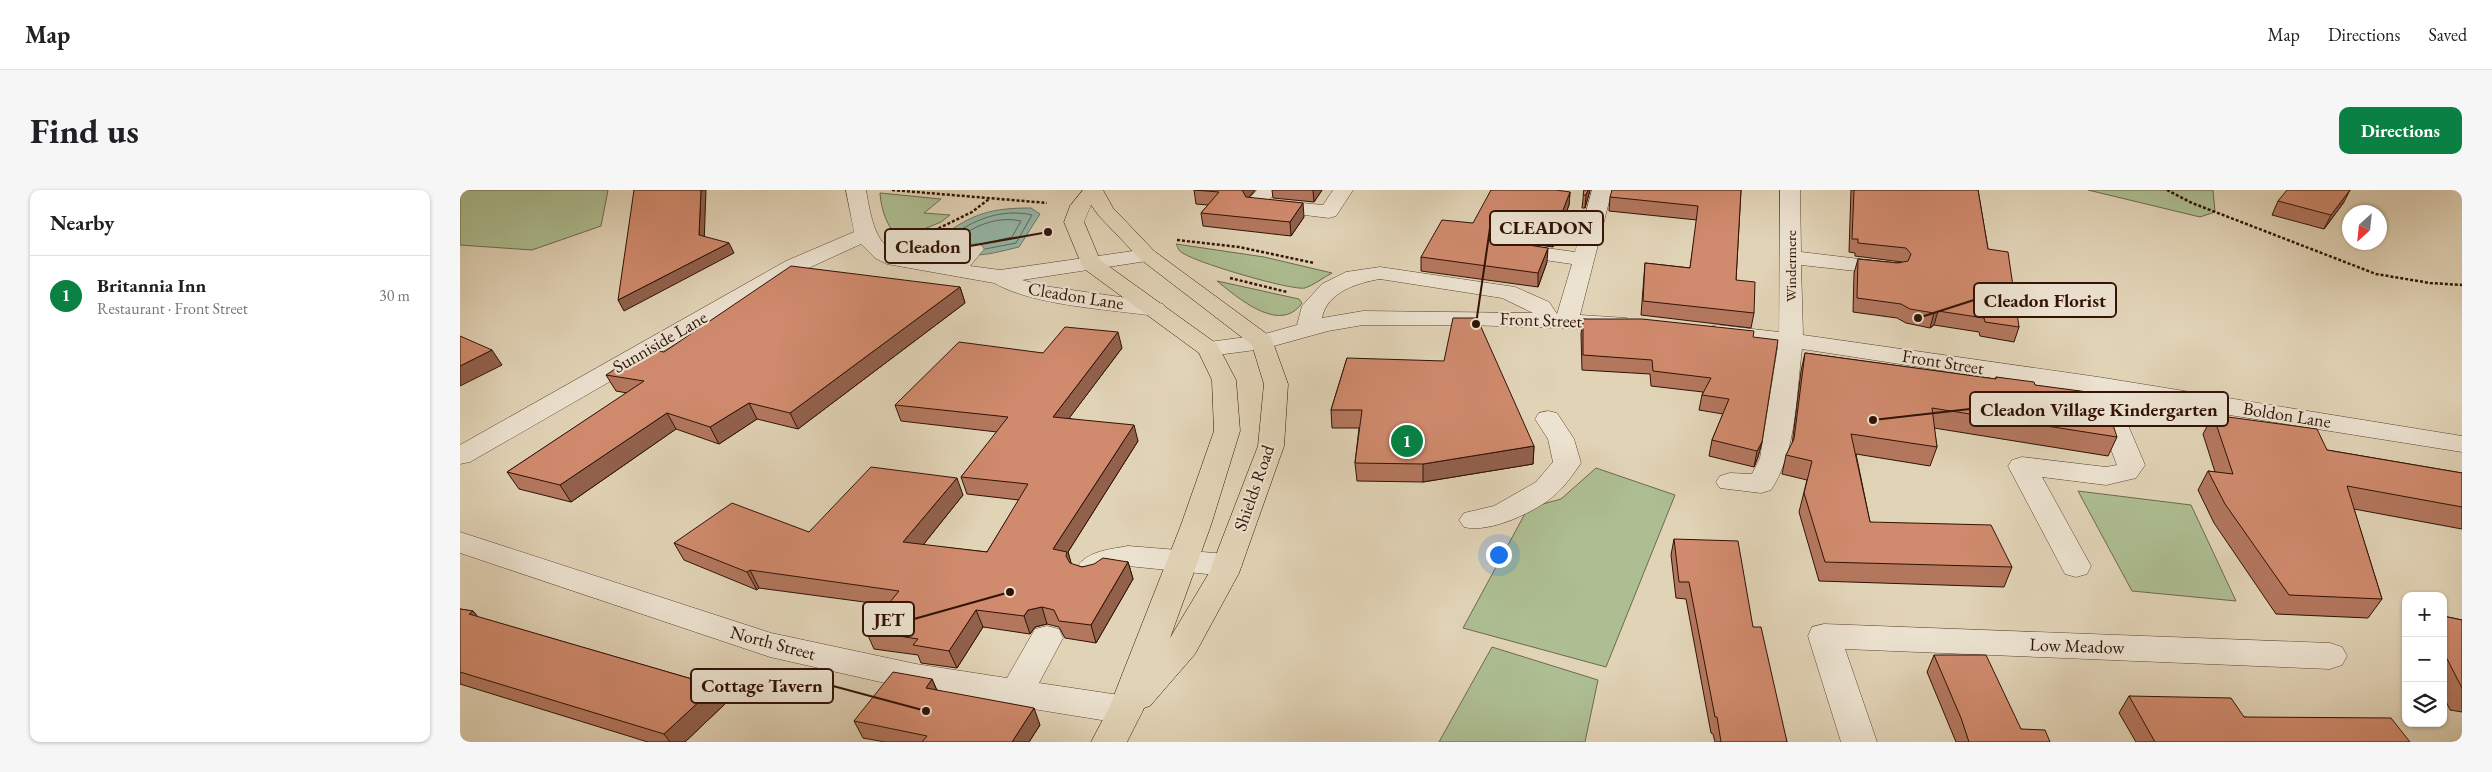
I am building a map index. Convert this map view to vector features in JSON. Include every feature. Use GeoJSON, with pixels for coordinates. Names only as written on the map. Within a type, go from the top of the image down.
{"type":"FeatureCollection","features":[{"type":"Feature","properties":{"kind":"highway"},"geometry":{"type":"LineString","coordinates":[[1091,263],[1074,222],[1089,196],[1147,255],[1263,342]]}},
{"type":"Feature","properties":{"kind":"highway","name":"Shields Road"},"geometry":{"type":"LineString","coordinates":[[1091,263],[1209,348],[1224,380],[1227,430],[1182,561],[1126,710],[1109,742]]}},
{"type":"Feature","properties":{"kind":"highway","name":"Shields Road"},"geometry":{"type":"LineString","coordinates":[[1126,710],[1183,645],[1227,565],[1271,446],[1276,384],[1263,342]]}},
{"type":"Feature","properties":{"kind":"street"},"geometry":{"type":"LineString","coordinates":[[856,190],[864,235]]}},
{"type":"Feature","properties":{"kind":"street"},"geometry":{"type":"LineString","coordinates":[[1267,190],[1255,204],[1329,212],[1343,190]]}},
{"type":"Feature","properties":{"kind":"street"},"geometry":{"type":"LineString","coordinates":[[1308,329],[1313,306],[1330,289],[1354,277],[1380,274],[1507,292],[1541,307],[1558,321],[1583,259],[1602,190]]}},
{"type":"Feature","properties":{"kind":"street","name":"Windermere"},"geometry":{"type":"LineString","coordinates":[[1730,482],[1760,484],[1774,458],[1791,341],[1790,190]]}},
{"type":"Feature","properties":{"kind":"street","name":"Cleadon Lane"},"geometry":{"type":"LineString","coordinates":[[864,235],[880,253],[894,260],[1000,277],[1147,255]]}},
{"type":"Feature","properties":{"kind":"street","name":"Sunniside Lane"},"geometry":{"type":"LineString","coordinates":[[460,456],[794,266],[864,235]]}},
{"type":"Feature","properties":{"kind":"street"},"geometry":{"type":"LineString","coordinates":[[955,269],[974,249]]}},
{"type":"Feature","properties":{"kind":"street"},"geometry":{"type":"LineString","coordinates":[[1509,249],[1583,259]]}},
{"type":"Feature","properties":{"kind":"street"},"geometry":{"type":"LineString","coordinates":[[1791,257],[1894,269]]}},
{"type":"Feature","properties":{"kind":"street","name":"Cleadon Lane"},"geometry":{"type":"LineString","coordinates":[[1000,277],[1016,286],[1044,293],[1155,309]]}},
{"type":"Feature","properties":{"kind":"street","name":"Front Street"},"geometry":{"type":"LineString","coordinates":[[1209,348],[1263,342],[1308,329],[1363,318],[1643,324]]}},
{"type":"Feature","properties":{"kind":"street","name":"Front Street"},"geometry":{"type":"LineString","coordinates":[[1693,329],[1859,349],[2090,384]]}},
{"type":"Feature","properties":{"kind":"street"},"geometry":{"type":"LineString","coordinates":[[2076,566],[2022,466],[2106,476],[2126,472],[2131,465],[2090,384]]}},
{"type":"Feature","properties":{"kind":"street","name":"Boldon Lane"},"geometry":{"type":"LineString","coordinates":[[2090,384],[2462,444]]}},
{"type":"Feature","properties":{"kind":"street"},"geometry":{"type":"LineString","coordinates":[[1474,520],[1502,514],[1546,488],[1567,463],[1561,439],[1548,419]]}},
{"type":"Feature","properties":{"kind":"street","name":"North Street"},"geometry":{"type":"LineString","coordinates":[[462,545],[770,645],[916,677],[1126,710]]}},
{"type":"Feature","properties":{"kind":"street"},"geometry":{"type":"LineString","coordinates":[[1088,572],[1102,561],[1128,556],[1227,565]]}},
{"type":"Feature","properties":{"kind":"street","name":"Low Meadow"},"geometry":{"type":"LineString","coordinates":[[1859,742],[1824,636],[2330,656]]}},
{"type":"Feature","properties":{"kind":"street"},"geometry":{"type":"LineString","coordinates":[[1016,692],[1047,638]]}},
{"type":"Feature","properties":{"kind":"path"},"geometry":{"type":"LineString","coordinates":[[892,190],[989,198],[1089,196]]}},
{"type":"Feature","properties":{"kind":"path"},"geometry":{"type":"LineString","coordinates":[[2167,190],[2192,203],[2376,274],[2430,283],[2462,285]]}},
{"type":"Feature","properties":{"kind":"path"},"geometry":{"type":"LineString","coordinates":[[880,253],[946,226],[972,212],[989,198]]}},
{"type":"Feature","properties":{"kind":"path"},"geometry":{"type":"LineString","coordinates":[[1128,235],[1239,247],[1338,269],[1354,277]]}},
{"type":"Feature","properties":{"kind":"path"},"geometry":{"type":"LineString","coordinates":[[1224,276],[1319,300]]}},
{"type":"Feature","properties":{"kind":"shaded area"},"geometry":{"type":"Polygon","coordinates":[[[460,190],[608,190],[601,226],[532,250],[460,245],[460,190]]]}},
{"type":"Feature","properties":{"kind":"shaded area"},"geometry":{"type":"Polygon","coordinates":[[[2088,190],[2213,190],[2215,212],[2200,217],[2088,190]]]}},
{"type":"Feature","properties":{"kind":"shaded area"},"geometry":{"type":"Polygon","coordinates":[[[880,193],[941,199],[924,213],[950,215],[941,222],[900,239],[895,235],[886,218],[880,193]]]}},
{"type":"Feature","properties":{"kind":"shaded area"},"geometry":{"type":"Polygon","coordinates":[[[1176,244],[1264,257],[1332,273],[1305,288],[1296,288],[1241,274],[1187,256],[1180,251],[1176,244]]]}},
{"type":"Feature","properties":{"kind":"shaded area"},"geometry":{"type":"Polygon","coordinates":[[[1217,281],[1299,299],[1302,303],[1293,312],[1282,315],[1271,314],[1247,303],[1217,281]]]}},
{"type":"Feature","properties":{"kind":"shaded area"},"geometry":{"type":"Polygon","coordinates":[[[1596,468],[1675,495],[1606,667],[1463,628],[1528,508],[1561,499],[1596,468]]]}},
{"type":"Feature","properties":{"kind":"shaded area"},"geometry":{"type":"Polygon","coordinates":[[[2078,491],[2191,505],[2236,601],[2132,591],[2078,491]]]}},
{"type":"Feature","properties":{"kind":"shaded area"},"geometry":{"type":"Polygon","coordinates":[[[1492,647],[1598,680],[1585,742],[1439,742],[1492,647]]]}},
{"type":"Feature","properties":{"kind":"water"},"geometry":{"type":"Polygon","coordinates":[[[1031,208],[1040,214],[1019,247],[989,254],[970,255],[951,250],[942,244],[942,236],[974,217],[1005,209],[1031,208]]]}},
{"type":"Feature","properties":{"kind":"building"},"geometry":{"type":"Polygon","coordinates":[[[634,190],[701,190],[699,235],[729,243],[618,300],[634,190]]]}},
{"type":"Feature","properties":{"kind":"building"},"geometry":{"type":"Polygon","coordinates":[[[1194,190],[1242,190],[1246,197],[1303,203],[1290,222],[1201,213],[1219,192],[1194,190]]]}},
{"type":"Feature","properties":{"kind":"building"},"geometry":{"type":"Polygon","coordinates":[[[1491,190],[1556,190],[1570,192],[1554,233],[1510,228],[1502,230],[1498,234],[1502,241],[1548,248],[1538,273],[1421,257],[1442,220],[1473,223],[1491,190]]]}},
{"type":"Feature","properties":{"kind":"building"},"geometry":{"type":"Polygon","coordinates":[[[1584,190],[1588,190],[1586,195],[1583,195],[1584,190]]]}},
{"type":"Feature","properties":{"kind":"building"},"geometry":{"type":"Polygon","coordinates":[[[1612,190],[1741,190],[1736,280],[1755,282],[1754,313],[1643,301],[1645,263],[1690,268],[1698,206],[1610,197],[1612,190]]]}},
{"type":"Feature","properties":{"kind":"building"},"geometry":{"type":"Polygon","coordinates":[[[1854,190],[1978,190],[1988,249],[2008,252],[2019,327],[1985,322],[1984,318],[1938,311],[1934,313],[1910,309],[1901,304],[1857,298],[1858,259],[1898,263],[1908,261],[1911,254],[1906,248],[1858,243],[1858,239],[1852,239],[1854,190]]]}},
{"type":"Feature","properties":{"kind":"building"},"geometry":{"type":"Polygon","coordinates":[[[2287,190],[2350,190],[2331,215],[2278,201],[2287,190]]]}},
{"type":"Feature","properties":{"kind":"building"},"geometry":{"type":"Polygon","coordinates":[[[791,266],[960,287],[790,413],[749,403],[710,427],[667,413],[560,485],[507,472],[644,381],[606,375],[645,349],[664,352],[791,266]]]}},
{"type":"Feature","properties":{"kind":"building"},"geometry":{"type":"Polygon","coordinates":[[[1453,318],[1477,318],[1534,446],[1423,464],[1355,463],[1362,410],[1331,410],[1347,358],[1444,361],[1453,318]]]}},
{"type":"Feature","properties":{"kind":"building"},"geometry":{"type":"Polygon","coordinates":[[[1583,319],[1642,319],[1754,331],[1753,337],[1778,340],[1762,442],[1757,451],[1712,440],[1729,399],[1702,395],[1711,378],[1653,371],[1652,360],[1583,355],[1583,319]]]}},
{"type":"Feature","properties":{"kind":"building"},"geometry":{"type":"Polygon","coordinates":[[[1065,327],[1118,332],[1053,417],[1134,425],[1053,549],[1067,552],[1066,556],[1070,563],[1082,567],[1094,564],[1103,558],[1128,562],[1091,625],[1059,621],[1054,610],[1042,607],[1028,610],[1024,616],[976,610],[949,651],[913,645],[918,639],[866,631],[899,591],[750,570],[747,572],[674,543],[732,503],[809,532],[871,467],[957,478],[903,542],[987,552],[1028,484],[961,477],[1008,417],[895,405],[959,342],[1043,353],[1065,327]]]}},
{"type":"Feature","properties":{"kind":"building"},"geometry":{"type":"Polygon","coordinates":[[[460,336],[492,350],[460,366],[460,336]]]}},
{"type":"Feature","properties":{"kind":"building"},"geometry":{"type":"Polygon","coordinates":[[[1805,353],[1996,379],[1996,377],[2034,382],[2035,385],[2103,394],[2117,437],[1932,408],[1937,447],[1851,434],[1870,522],[1991,525],[2012,567],[1825,562],[1804,493],[1812,461],[1786,455],[1794,439],[1805,353]]]}},
{"type":"Feature","properties":{"kind":"building"},"geometry":{"type":"Polygon","coordinates":[[[2213,415],[2317,429],[2327,450],[2462,473],[2462,507],[2347,486],[2382,599],[2289,595],[2225,504],[2208,471],[2233,474],[2213,415]]]}},
{"type":"Feature","properties":{"kind":"building"},"geometry":{"type":"Polygon","coordinates":[[[1674,539],[1738,541],[1753,627],[1761,627],[1787,742],[1721,742],[1689,582],[1679,582],[1674,539]]]}},
{"type":"Feature","properties":{"kind":"building"},"geometry":{"type":"Polygon","coordinates":[[[460,609],[473,611],[469,614],[716,686],[664,734],[460,672],[460,609]]]}},
{"type":"Feature","properties":{"kind":"building"},"geometry":{"type":"Polygon","coordinates":[[[2447,617],[2462,620],[2462,688],[2447,659],[2447,617]]]}},
{"type":"Feature","properties":{"kind":"building"},"geometry":{"type":"Polygon","coordinates":[[[1934,655],[1986,655],[2021,729],[2045,730],[2050,742],[1969,742],[1961,718],[1934,655]]]}},
{"type":"Feature","properties":{"kind":"building"},"geometry":{"type":"Polygon","coordinates":[[[893,672],[932,679],[926,688],[1034,708],[1012,742],[922,742],[927,736],[854,721],[893,672]]]}},
{"type":"Feature","properties":{"kind":"building"},"geometry":{"type":"Polygon","coordinates":[[[2129,696],[2231,698],[2244,717],[2391,718],[2410,742],[2155,742],[2129,696]]]}},
{"type":"Feature","properties":{"kind":"place","name":"Cleadon"},"geometry":{"type":"Point","coordinates":[1048,232]}},
{"type":"Feature","properties":{"kind":"place","name":"Cleadon Florist"},"geometry":{"type":"Point","coordinates":[1918,318]}},
{"type":"Feature","properties":{"kind":"place","name":"CLEADON"},"geometry":{"type":"Point","coordinates":[1476,324]}},
{"type":"Feature","properties":{"kind":"place","name":"Cleadon Village Kindergarten"},"geometry":{"type":"Point","coordinates":[1873,420]}},
{"type":"Feature","properties":{"kind":"place","name":"Britannia Inn"},"geometry":{"type":"Point","coordinates":[1407,441]}},
{"type":"Feature","properties":{"kind":"place","name":"JET"},"geometry":{"type":"Point","coordinates":[1010,592]}},
{"type":"Feature","properties":{"kind":"place","name":"Cottage Tavern"},"geometry":{"type":"Point","coordinates":[926,711]}}]}
